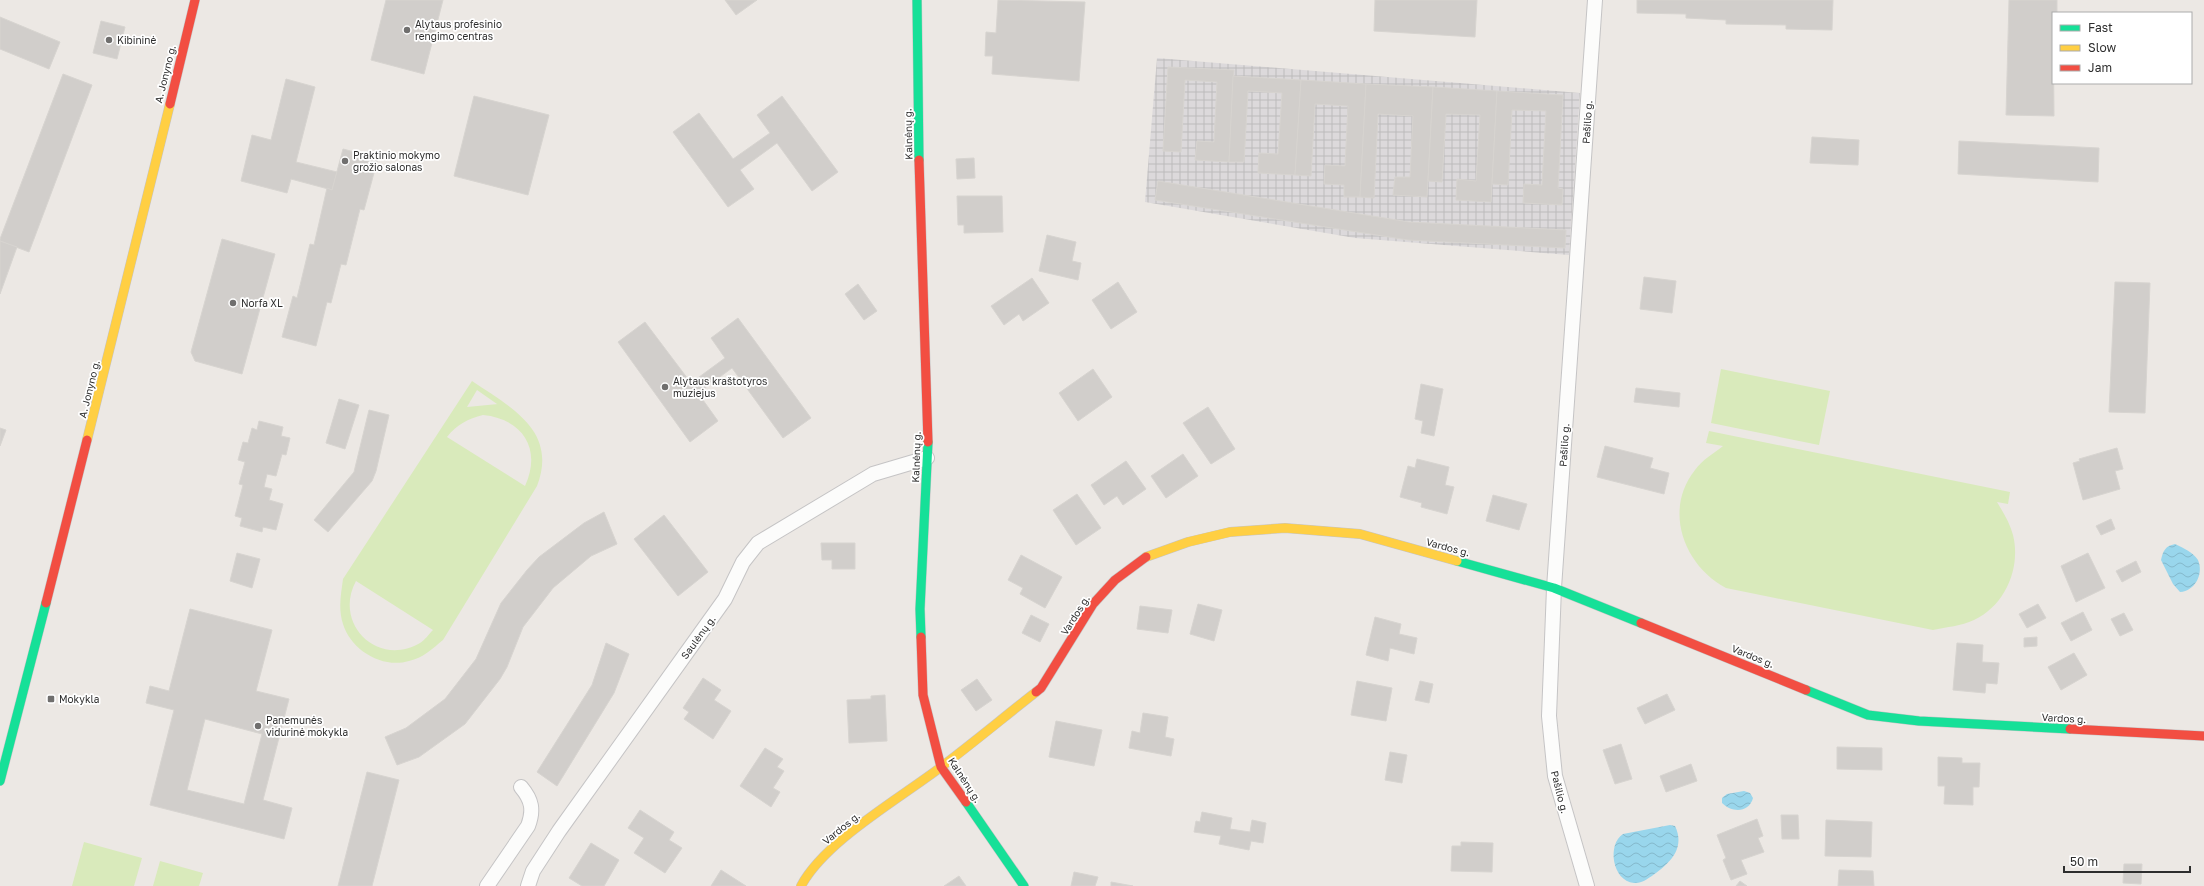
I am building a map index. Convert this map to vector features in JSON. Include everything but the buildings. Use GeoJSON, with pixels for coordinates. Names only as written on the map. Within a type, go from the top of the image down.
{"type":"FeatureCollection","features":[{"type":"Feature","properties":{"kind":"street","name":"A. Jonyno g."},"geometry":{"type":"LineString","coordinates":[[0,782],[108,358],[195,0]]}},
{"type":"Feature","properties":{"kind":"street","name":"Kalnėnų g."},"geometry":{"type":"LineString","coordinates":[[917,0],[921,260],[928,435],[920,609],[923,695],[941,767],[1024,886]]}},
{"type":"Feature","properties":{"kind":"street","name":"Pašilio g."},"geometry":{"type":"LineString","coordinates":[[1587,886],[1555,776],[1549,716],[1554,588],[1595,0]]}},
{"type":"Feature","properties":{"kind":"street","name":"Saulėnų g."},"geometry":{"type":"LineString","coordinates":[[528,886],[533,871],[559,831],[725,599],[742,562],[758,543],[872,474],[927,458]]}},
{"type":"Feature","properties":{"kind":"street","name":"Vardos g."},"geometry":{"type":"LineString","coordinates":[[801,886],[808,873],[836,844],[941,767],[1041,688],[1093,604],[1115,580],[1146,557],[1188,542],[1230,532],[1285,528],[1360,534],[1554,588],[1868,715],[1919,721],[2204,736]]}},
{"type":"Feature","properties":{"kind":"street"},"geometry":{"type":"LineString","coordinates":[[487,886],[528,826],[532,816],[529,797],[521,787]]}},
{"type":"Feature","properties":{"kind":"shaded area"},"geometry":{"type":"Polygon","coordinates":[[[1157,58],[1580,93],[1569,255],[1355,238],[1145,202],[1157,58]]]}},
{"type":"Feature","properties":{"kind":"green space"},"geometry":{"type":"Polygon","coordinates":[[[1721,369],[1830,391],[1819,445],[1711,423],[1721,369]]]}},
{"type":"Feature","properties":{"kind":"green space"},"geometry":{"type":"Polygon","coordinates":[[[472,381],[502,401],[527,423],[536,436],[541,450],[542,467],[537,486],[443,640],[431,650],[414,660],[399,663],[388,662],[378,660],[369,655],[353,642],[343,624],[340,607],[343,579],[472,381]],[[477,390],[467,407],[498,404],[497,404],[477,390]],[[483,415],[459,425],[447,437],[525,486],[530,472],[530,448],[518,429],[497,418],[483,415]],[[356,581],[350,597],[350,612],[355,626],[363,637],[375,645],[389,650],[404,649],[420,643],[433,630],[356,581]]]}},
{"type":"Feature","properties":{"kind":"green space"},"geometry":{"type":"Polygon","coordinates":[[[1709,431],[2010,492],[2008,504],[1997,502],[2010,526],[2015,547],[2013,572],[2003,595],[1995,605],[1974,620],[1964,624],[1933,630],[1726,588],[1711,578],[1699,566],[1689,552],[1683,536],[1680,519],[1680,502],[1685,486],[1698,466],[1723,446],[1706,443],[1709,431]]]}},
{"type":"Feature","properties":{"kind":"green space"},"geometry":{"type":"Polygon","coordinates":[[[84,842],[142,858],[134,886],[72,886],[84,842]]]}},
{"type":"Feature","properties":{"kind":"green space"},"geometry":{"type":"Polygon","coordinates":[[[160,861],[203,873],[199,886],[153,886],[160,861]]]}},
{"type":"Feature","properties":{"kind":"water"},"geometry":{"type":"Polygon","coordinates":[[[2175,544],[2188,550],[2198,560],[2200,565],[2197,581],[2190,589],[2180,592],[2173,584],[2161,560],[2165,549],[2175,544]]]}},
{"type":"Feature","properties":{"kind":"water"},"geometry":{"type":"Polygon","coordinates":[[[1744,791],[1750,793],[1753,798],[1748,807],[1735,810],[1730,809],[1722,803],[1722,798],[1727,794],[1744,791]]]}},
{"type":"Feature","properties":{"kind":"water"},"geometry":{"type":"Polygon","coordinates":[[[1670,825],[1675,826],[1678,834],[1678,847],[1667,864],[1646,880],[1637,883],[1627,881],[1621,876],[1614,862],[1615,846],[1618,839],[1623,834],[1670,825]]]}},
{"type":"Feature","properties":{"kind":"traffic: fast"},"geometry":{"type":"LineString","coordinates":[[917,0],[919,160]]}},
{"type":"Feature","properties":{"kind":"traffic: fast"},"geometry":{"type":"LineString","coordinates":[[921,637],[920,609],[928,442]]}},
{"type":"Feature","properties":{"kind":"traffic: fast"},"geometry":{"type":"LineString","coordinates":[[1457,561],[1554,588],[1641,623]]}},
{"type":"Feature","properties":{"kind":"traffic: fast"},"geometry":{"type":"LineString","coordinates":[[0,781],[46,603]]}},
{"type":"Feature","properties":{"kind":"traffic: fast"},"geometry":{"type":"LineString","coordinates":[[1806,690],[1868,715],[1919,721],[2070,729]]}},
{"type":"Feature","properties":{"kind":"traffic: fast"},"geometry":{"type":"LineString","coordinates":[[966,802],[1024,886]]}},
{"type":"Feature","properties":{"kind":"traffic: slow"},"geometry":{"type":"LineString","coordinates":[[87,440],[170,104]]}},
{"type":"Feature","properties":{"kind":"traffic: slow"},"geometry":{"type":"LineString","coordinates":[[1146,557],[1188,542],[1230,532],[1285,528],[1360,534],[1457,561]]}},
{"type":"Feature","properties":{"kind":"traffic: slow"},"geometry":{"type":"LineString","coordinates":[[801,886],[812,869],[845,837],[965,749],[1036,692]]}},
{"type":"Feature","properties":{"kind":"traffic: jam"},"geometry":{"type":"LineString","coordinates":[[170,104],[195,0]]}},
{"type":"Feature","properties":{"kind":"traffic: jam"},"geometry":{"type":"LineString","coordinates":[[919,160],[928,442]]}},
{"type":"Feature","properties":{"kind":"traffic: jam"},"geometry":{"type":"LineString","coordinates":[[46,603],[87,440]]}},
{"type":"Feature","properties":{"kind":"traffic: jam"},"geometry":{"type":"LineString","coordinates":[[1036,692],[1041,688],[1093,604],[1115,580],[1146,557]]}},
{"type":"Feature","properties":{"kind":"traffic: jam"},"geometry":{"type":"LineString","coordinates":[[1641,623],[1806,690]]}},
{"type":"Feature","properties":{"kind":"traffic: jam"},"geometry":{"type":"LineString","coordinates":[[921,637],[923,695],[941,767],[966,802]]}},
{"type":"Feature","properties":{"kind":"traffic: jam"},"geometry":{"type":"LineString","coordinates":[[2070,729],[2204,736]]}},
{"type":"Feature","properties":{"kind":"place","name":"Alytaus profesinio rengimo centras"},"geometry":{"type":"Point","coordinates":[407,30]}},
{"type":"Feature","properties":{"kind":"place","name":"Kibininė"},"geometry":{"type":"Point","coordinates":[109,40]}},
{"type":"Feature","properties":{"kind":"place","name":"Praktinio mokymo grožio salonas"},"geometry":{"type":"Point","coordinates":[345,161]}},
{"type":"Feature","properties":{"kind":"place","name":"Norfa XL"},"geometry":{"type":"Point","coordinates":[233,303]}},
{"type":"Feature","properties":{"kind":"place","name":"Alytaus kraštotyros muziejus"},"geometry":{"type":"Point","coordinates":[665,387]}},
{"type":"Feature","properties":{"kind":"place","name":"Mokykla"},"geometry":{"type":"Point","coordinates":[51,699]}},
{"type":"Feature","properties":{"kind":"place","name":"Panemunės vidurinė mokykla"},"geometry":{"type":"Point","coordinates":[258,726]}}]}
